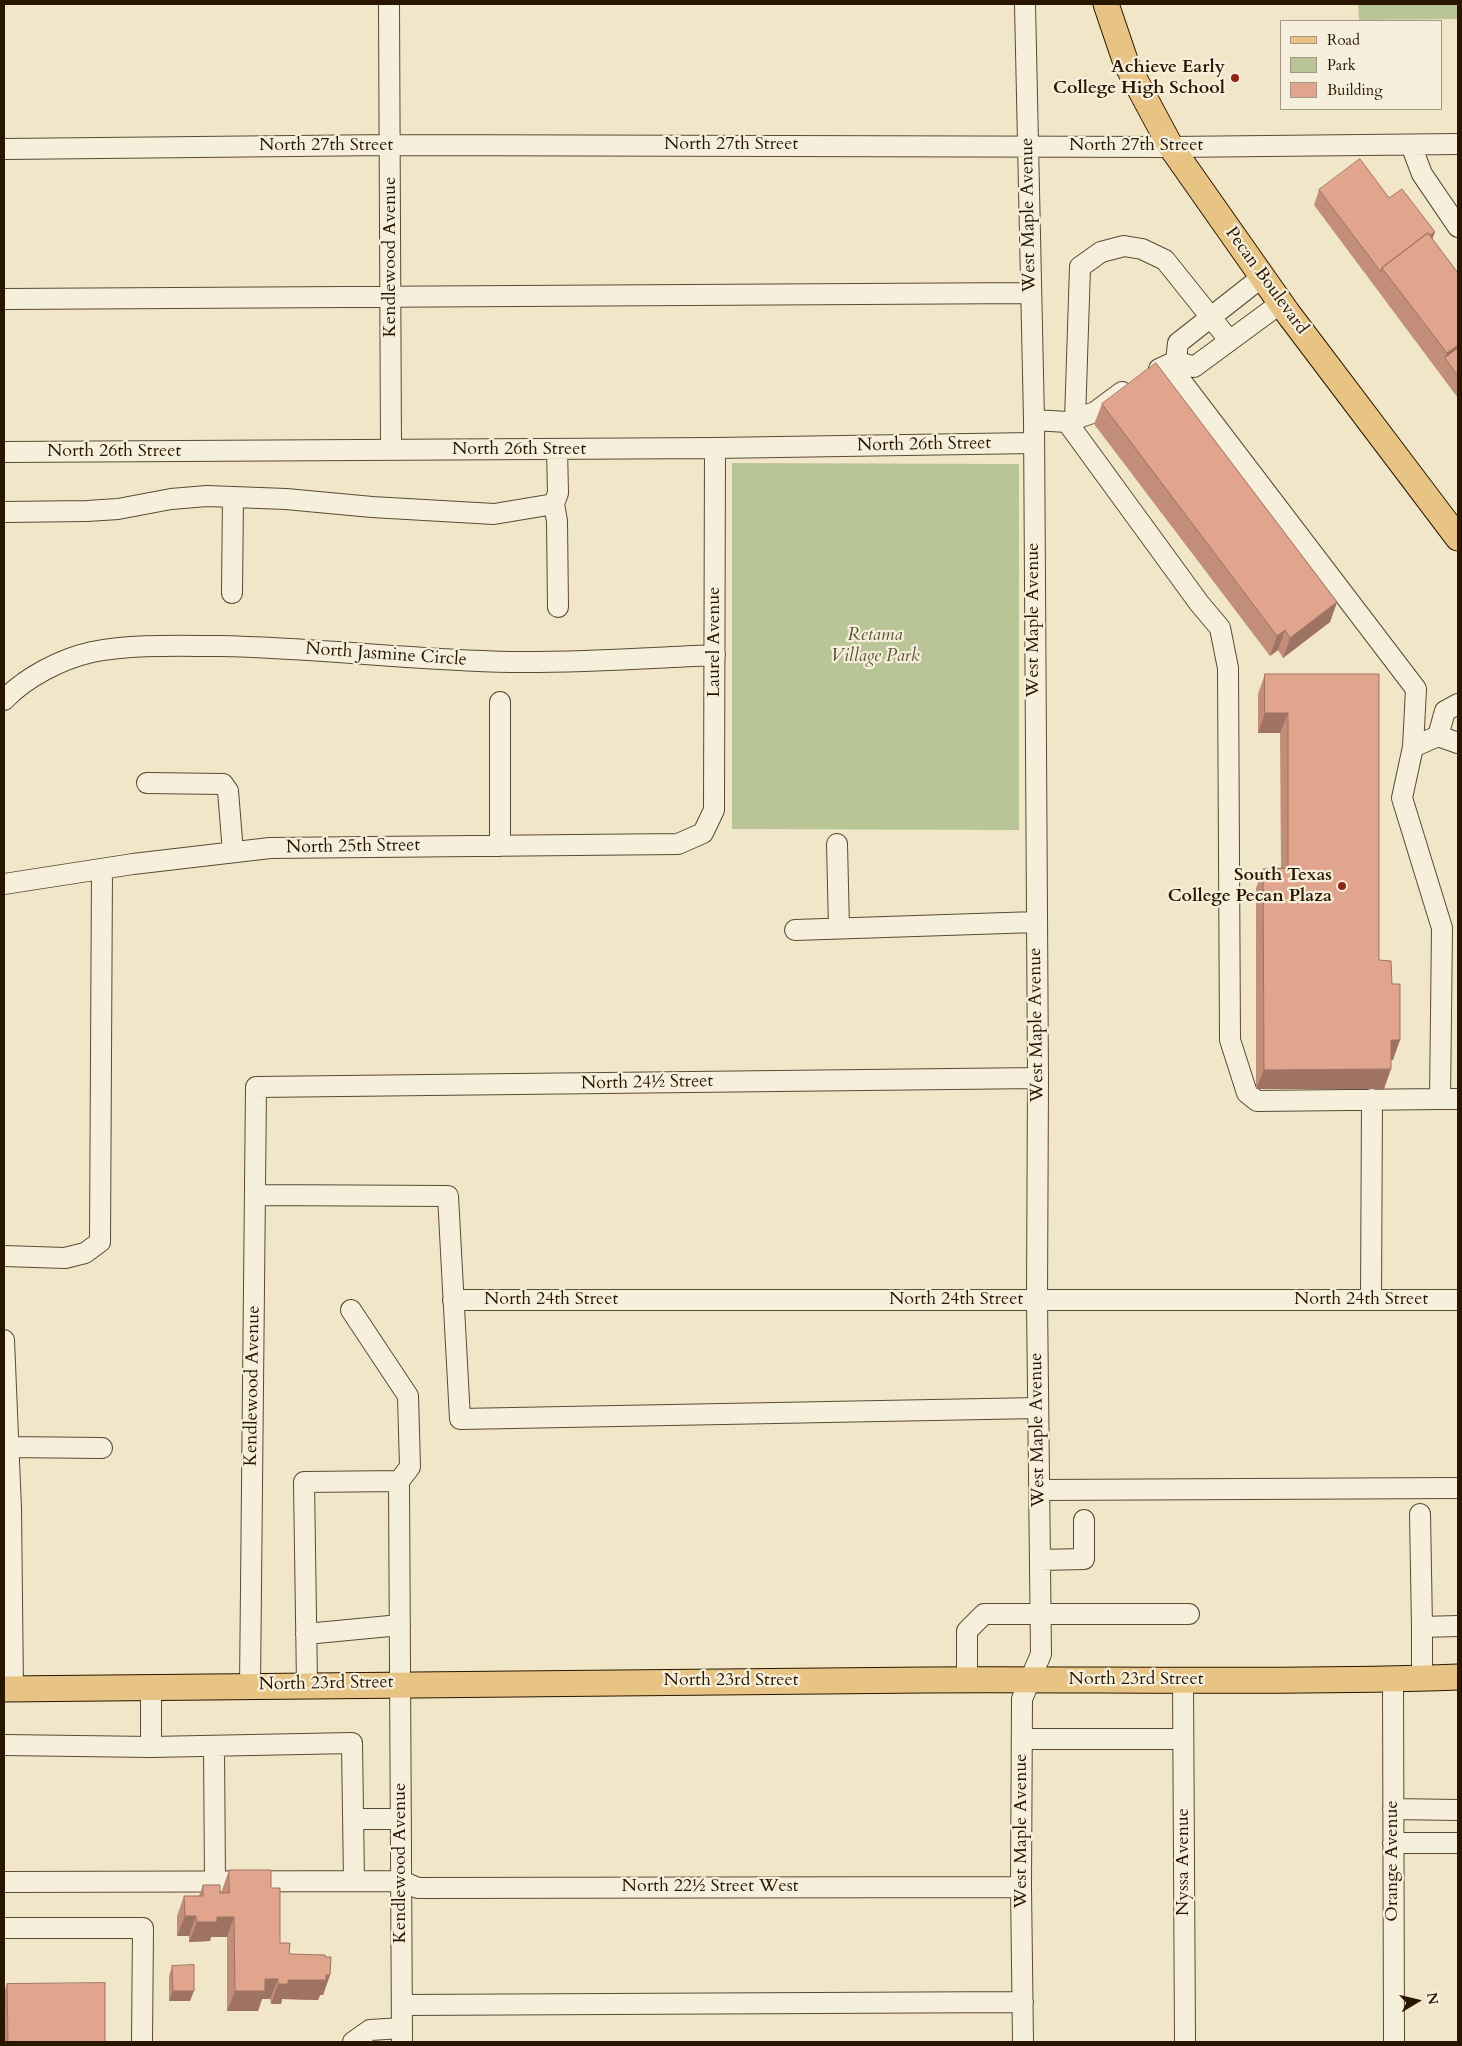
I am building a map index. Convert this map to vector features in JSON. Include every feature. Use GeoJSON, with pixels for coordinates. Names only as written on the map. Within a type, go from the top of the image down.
{"type":"FeatureCollection","features":[{"type":"Feature","properties":{"kind":"main road","name":"Pecan Boulevard"},"geometry":{"type":"LineString","coordinates":[[1106,4],[1126,63],[1170,147],[1280,303],[1458,538]]}},
{"type":"Feature","properties":{"kind":"main road","name":"North 23rd Street"},"geometry":{"type":"LineString","coordinates":[[8,1688],[400,1683],[1030,1679],[1183,1681],[1458,1677]]}},
{"type":"Feature","properties":{"kind":"street","name":"Kendlewood Avenue"},"geometry":{"type":"LineString","coordinates":[[388,4],[391,450]]}},
{"type":"Feature","properties":{"kind":"street","name":"West Maple Avenue"},"geometry":{"type":"LineString","coordinates":[[1023,2042],[1021,1887],[1022,1699],[1041,1654],[1037,1300],[1038,1078],[1034,420],[1025,4]]}},
{"type":"Feature","properties":{"kind":"street","name":"North 27th Street"},"geometry":{"type":"LineString","coordinates":[[4,149],[390,145],[1028,145],[1170,147],[1458,144]]}},
{"type":"Feature","properties":{"kind":"street"},"geometry":{"type":"LineString","coordinates":[[1411,145],[1422,174],[1458,227]]}},
{"type":"Feature","properties":{"kind":"street"},"geometry":{"type":"LineString","coordinates":[[1173,363],[1416,690],[1413,747],[1402,798],[1450,928],[1449,1099],[1257,1101],[1247,1094],[1230,1040],[1228,668],[1220,628],[1199,603],[1071,421],[1080,266],[1101,252],[1124,246],[1142,249],[1166,260],[1229,340]]}},
{"type":"Feature","properties":{"kind":"street"},"geometry":{"type":"LineString","coordinates":[[1173,363],[1178,343],[1262,278]]}},
{"type":"Feature","properties":{"kind":"street"},"geometry":{"type":"LineString","coordinates":[[4,299],[1031,293]]}},
{"type":"Feature","properties":{"kind":"street"},"geometry":{"type":"LineString","coordinates":[[1034,420],[1071,421],[1095,412],[1155,370],[1173,363],[1194,367],[1280,303]]}},
{"type":"Feature","properties":{"kind":"street","name":"North 26th Street"},"geometry":{"type":"LineString","coordinates":[[4,452],[715,448],[1034,443]]}},
{"type":"Feature","properties":{"kind":"street","name":"Laurel Avenue"},"geometry":{"type":"LineString","coordinates":[[703,833],[714,810],[715,448]]}},
{"type":"Feature","properties":{"kind":"street"},"geometry":{"type":"LineString","coordinates":[[557,449],[558,493],[554,504],[557,521],[558,607]]}},
{"type":"Feature","properties":{"kind":"street"},"geometry":{"type":"LineString","coordinates":[[4,512],[118,509],[171,499],[207,496],[494,514],[554,504]]}},
{"type":"Feature","properties":{"kind":"street"},"geometry":{"type":"LineString","coordinates":[[232,592],[233,497]]}},
{"type":"Feature","properties":{"kind":"street","name":"North Jasmine Circle"},"geometry":{"type":"LineString","coordinates":[[4,700],[13,690],[34,676],[76,656],[93,652],[169,645],[264,647],[511,662],[566,662],[715,655]]}},
{"type":"Feature","properties":{"kind":"street"},"geometry":{"type":"LineString","coordinates":[[500,702],[500,846]]}},
{"type":"Feature","properties":{"kind":"street"},"geometry":{"type":"LineString","coordinates":[[1438,736],[1445,711],[1458,704]]}},
{"type":"Feature","properties":{"kind":"street"},"geometry":{"type":"LineString","coordinates":[[1413,747],[1438,736],[1458,742]]}},
{"type":"Feature","properties":{"kind":"street"},"geometry":{"type":"LineString","coordinates":[[147,783],[223,784],[228,791],[233,852]]}},
{"type":"Feature","properties":{"kind":"street","name":"North 25th Street"},"geometry":{"type":"LineString","coordinates":[[4,884],[102,869],[270,848],[678,844],[703,833]]}},
{"type":"Feature","properties":{"kind":"street"},"geometry":{"type":"LineString","coordinates":[[837,844],[839,928]]}},
{"type":"Feature","properties":{"kind":"street"},"geometry":{"type":"LineString","coordinates":[[4,1256],[65,1258],[85,1253],[100,1242],[102,869]]}},
{"type":"Feature","properties":{"kind":"street"},"geometry":{"type":"LineString","coordinates":[[795,930],[1036,922]]}},
{"type":"Feature","properties":{"kind":"street","name":"North 24½ Street"},"geometry":{"type":"LineString","coordinates":[[256,1087],[1038,1078]]}},
{"type":"Feature","properties":{"kind":"street","name":"Kendlewood Avenue"},"geometry":{"type":"LineString","coordinates":[[250,1686],[256,1087]]}},
{"type":"Feature","properties":{"kind":"street"},"geometry":{"type":"LineString","coordinates":[[1371,1300],[1372,1100]]}},
{"type":"Feature","properties":{"kind":"street"},"geometry":{"type":"LineString","coordinates":[[255,1195],[448,1196],[460,1419],[1038,1408]]}},
{"type":"Feature","properties":{"kind":"street","name":"North 24th Street"},"geometry":{"type":"LineString","coordinates":[[453,1300],[1458,1300]]}},
{"type":"Feature","properties":{"kind":"street"},"geometry":{"type":"LineString","coordinates":[[307,1684],[304,1482],[399,1481],[410,1467],[408,1396],[351,1310]]}},
{"type":"Feature","properties":{"kind":"street"},"geometry":{"type":"LineString","coordinates":[[4,1340],[7,1454],[8,1688]]}},
{"type":"Feature","properties":{"kind":"street"},"geometry":{"type":"LineString","coordinates":[[7,1454],[102,1448]]}},
{"type":"Feature","properties":{"kind":"street","name":"Kendlewood Avenue"},"geometry":{"type":"LineString","coordinates":[[399,1481],[402,2035]]}},
{"type":"Feature","properties":{"kind":"street"},"geometry":{"type":"LineString","coordinates":[[1039,1490],[1458,1488]]}},
{"type":"Feature","properties":{"kind":"street"},"geometry":{"type":"LineString","coordinates":[[1420,1514],[1422,1678]]}},
{"type":"Feature","properties":{"kind":"street"},"geometry":{"type":"LineString","coordinates":[[1040,1560],[1084,1559],[1084,1520]]}},
{"type":"Feature","properties":{"kind":"street"},"geometry":{"type":"LineString","coordinates":[[967,1680],[967,1631],[984,1614],[1189,1614]]}},
{"type":"Feature","properties":{"kind":"street"},"geometry":{"type":"LineString","coordinates":[[306,1634],[400,1625]]}},
{"type":"Feature","properties":{"kind":"street"},"geometry":{"type":"LineString","coordinates":[[1422,1627],[1458,1626]]}},
{"type":"Feature","properties":{"kind":"street","name":"Orange Avenue"},"geometry":{"type":"LineString","coordinates":[[1393,1679],[1394,2042]]}},
{"type":"Feature","properties":{"kind":"street","name":"Nyssa Avenue"},"geometry":{"type":"LineString","coordinates":[[1183,1681],[1185,2042]]}},
{"type":"Feature","properties":{"kind":"street"},"geometry":{"type":"LineString","coordinates":[[151,1687],[151,1747]]}},
{"type":"Feature","properties":{"kind":"street"},"geometry":{"type":"LineString","coordinates":[[1022,1739],[1183,1739]]}},
{"type":"Feature","properties":{"kind":"street"},"geometry":{"type":"LineString","coordinates":[[4,1745],[151,1747],[352,1744],[354,1881]]}},
{"type":"Feature","properties":{"kind":"street"},"geometry":{"type":"LineString","coordinates":[[214,1746],[215,1882]]}},
{"type":"Feature","properties":{"kind":"street"},"geometry":{"type":"LineString","coordinates":[[1393,1809],[1458,1810]]}},
{"type":"Feature","properties":{"kind":"street"},"geometry":{"type":"LineString","coordinates":[[354,1819],[401,1819]]}},
{"type":"Feature","properties":{"kind":"street"},"geometry":{"type":"LineString","coordinates":[[1393,1843],[1458,1843]]}},
{"type":"Feature","properties":{"kind":"street","name":"North 22½ Street West"},"geometry":{"type":"LineString","coordinates":[[4,1882],[401,1881],[418,1888],[1021,1887]]}},
{"type":"Feature","properties":{"kind":"street"},"geometry":{"type":"LineString","coordinates":[[4,1928],[143,1928],[142,2042]]}},
{"type":"Feature","properties":{"kind":"street"},"geometry":{"type":"LineString","coordinates":[[402,2006],[1023,2002]]}},
{"type":"Feature","properties":{"kind":"street"},"geometry":{"type":"LineString","coordinates":[[353,2042],[370,2030],[402,2035]]}},
{"type":"Feature","properties":{"kind":"green space"},"geometry":{"type":"Polygon","coordinates":[[[1358,4],[1458,4],[1458,19],[1359,20],[1358,4]]]}},
{"type":"Feature","properties":{"kind":"green space","name":"Retama Village Park"},"geometry":{"type":"Polygon","coordinates":[[[732,463],[1019,464],[1019,830],[732,829],[732,463]]]}},
{"type":"Feature","properties":{"kind":"building"},"geometry":{"type":"Polygon","coordinates":[[[1360,159],[1389,198],[1402,189],[1435,232],[1430,235],[1428,233],[1382,268],[1381,272],[1319,190],[1360,159]]]}},
{"type":"Feature","properties":{"kind":"building"},"geometry":{"type":"Polygon","coordinates":[[[1428,233],[1458,273],[1458,345],[1447,353],[1382,268],[1428,233]]]}},
{"type":"Feature","properties":{"kind":"building"},"geometry":{"type":"Polygon","coordinates":[[[1458,348],[1458,376],[1445,358],[1458,348]]]}},
{"type":"Feature","properties":{"kind":"building"},"geometry":{"type":"Polygon","coordinates":[[[1156,363],[1337,602],[1290,638],[1285,630],[1277,636],[1102,404],[1156,363]]]}},
{"type":"Feature","properties":{"kind":"building"},"geometry":{"type":"Polygon","coordinates":[[[1265,674],[1379,674],[1379,960],[1391,961],[1392,984],[1400,984],[1400,1040],[1391,1040],[1391,1069],[1264,1070],[1263,869],[1288,868],[1288,713],[1265,713],[1265,674]]]}},
{"type":"Feature","properties":{"kind":"building"},"geometry":{"type":"Polygon","coordinates":[[[229,1870],[271,1870],[271,1888],[280,1888],[280,1943],[290,1943],[289,1954],[325,1955],[325,1957],[331,1957],[330,1975],[326,1975],[326,1980],[288,1980],[288,1984],[278,1984],[278,1979],[265,1979],[265,1991],[235,1991],[234,1917],[217,1917],[217,1922],[197,1922],[196,1916],[185,1916],[184,1896],[203,1896],[203,1885],[220,1885],[220,1893],[229,1893],[229,1870]]]}},
{"type":"Feature","properties":{"kind":"building"},"geometry":{"type":"Polygon","coordinates":[[[194,1965],[194,1991],[173,1991],[172,1966],[194,1965]]]}},
{"type":"Feature","properties":{"kind":"building"},"geometry":{"type":"Polygon","coordinates":[[[105,1983],[105,2042],[8,2042],[7,1984],[105,1983]]]}},
{"type":"Feature","properties":{"kind":"place","name":"Achieve Early College High School"},"geometry":{"type":"Point","coordinates":[1235,78]}},
{"type":"Feature","properties":{"kind":"place","name":"South Texas College Pecan Plaza"},"geometry":{"type":"Point","coordinates":[1342,886]}}]}
